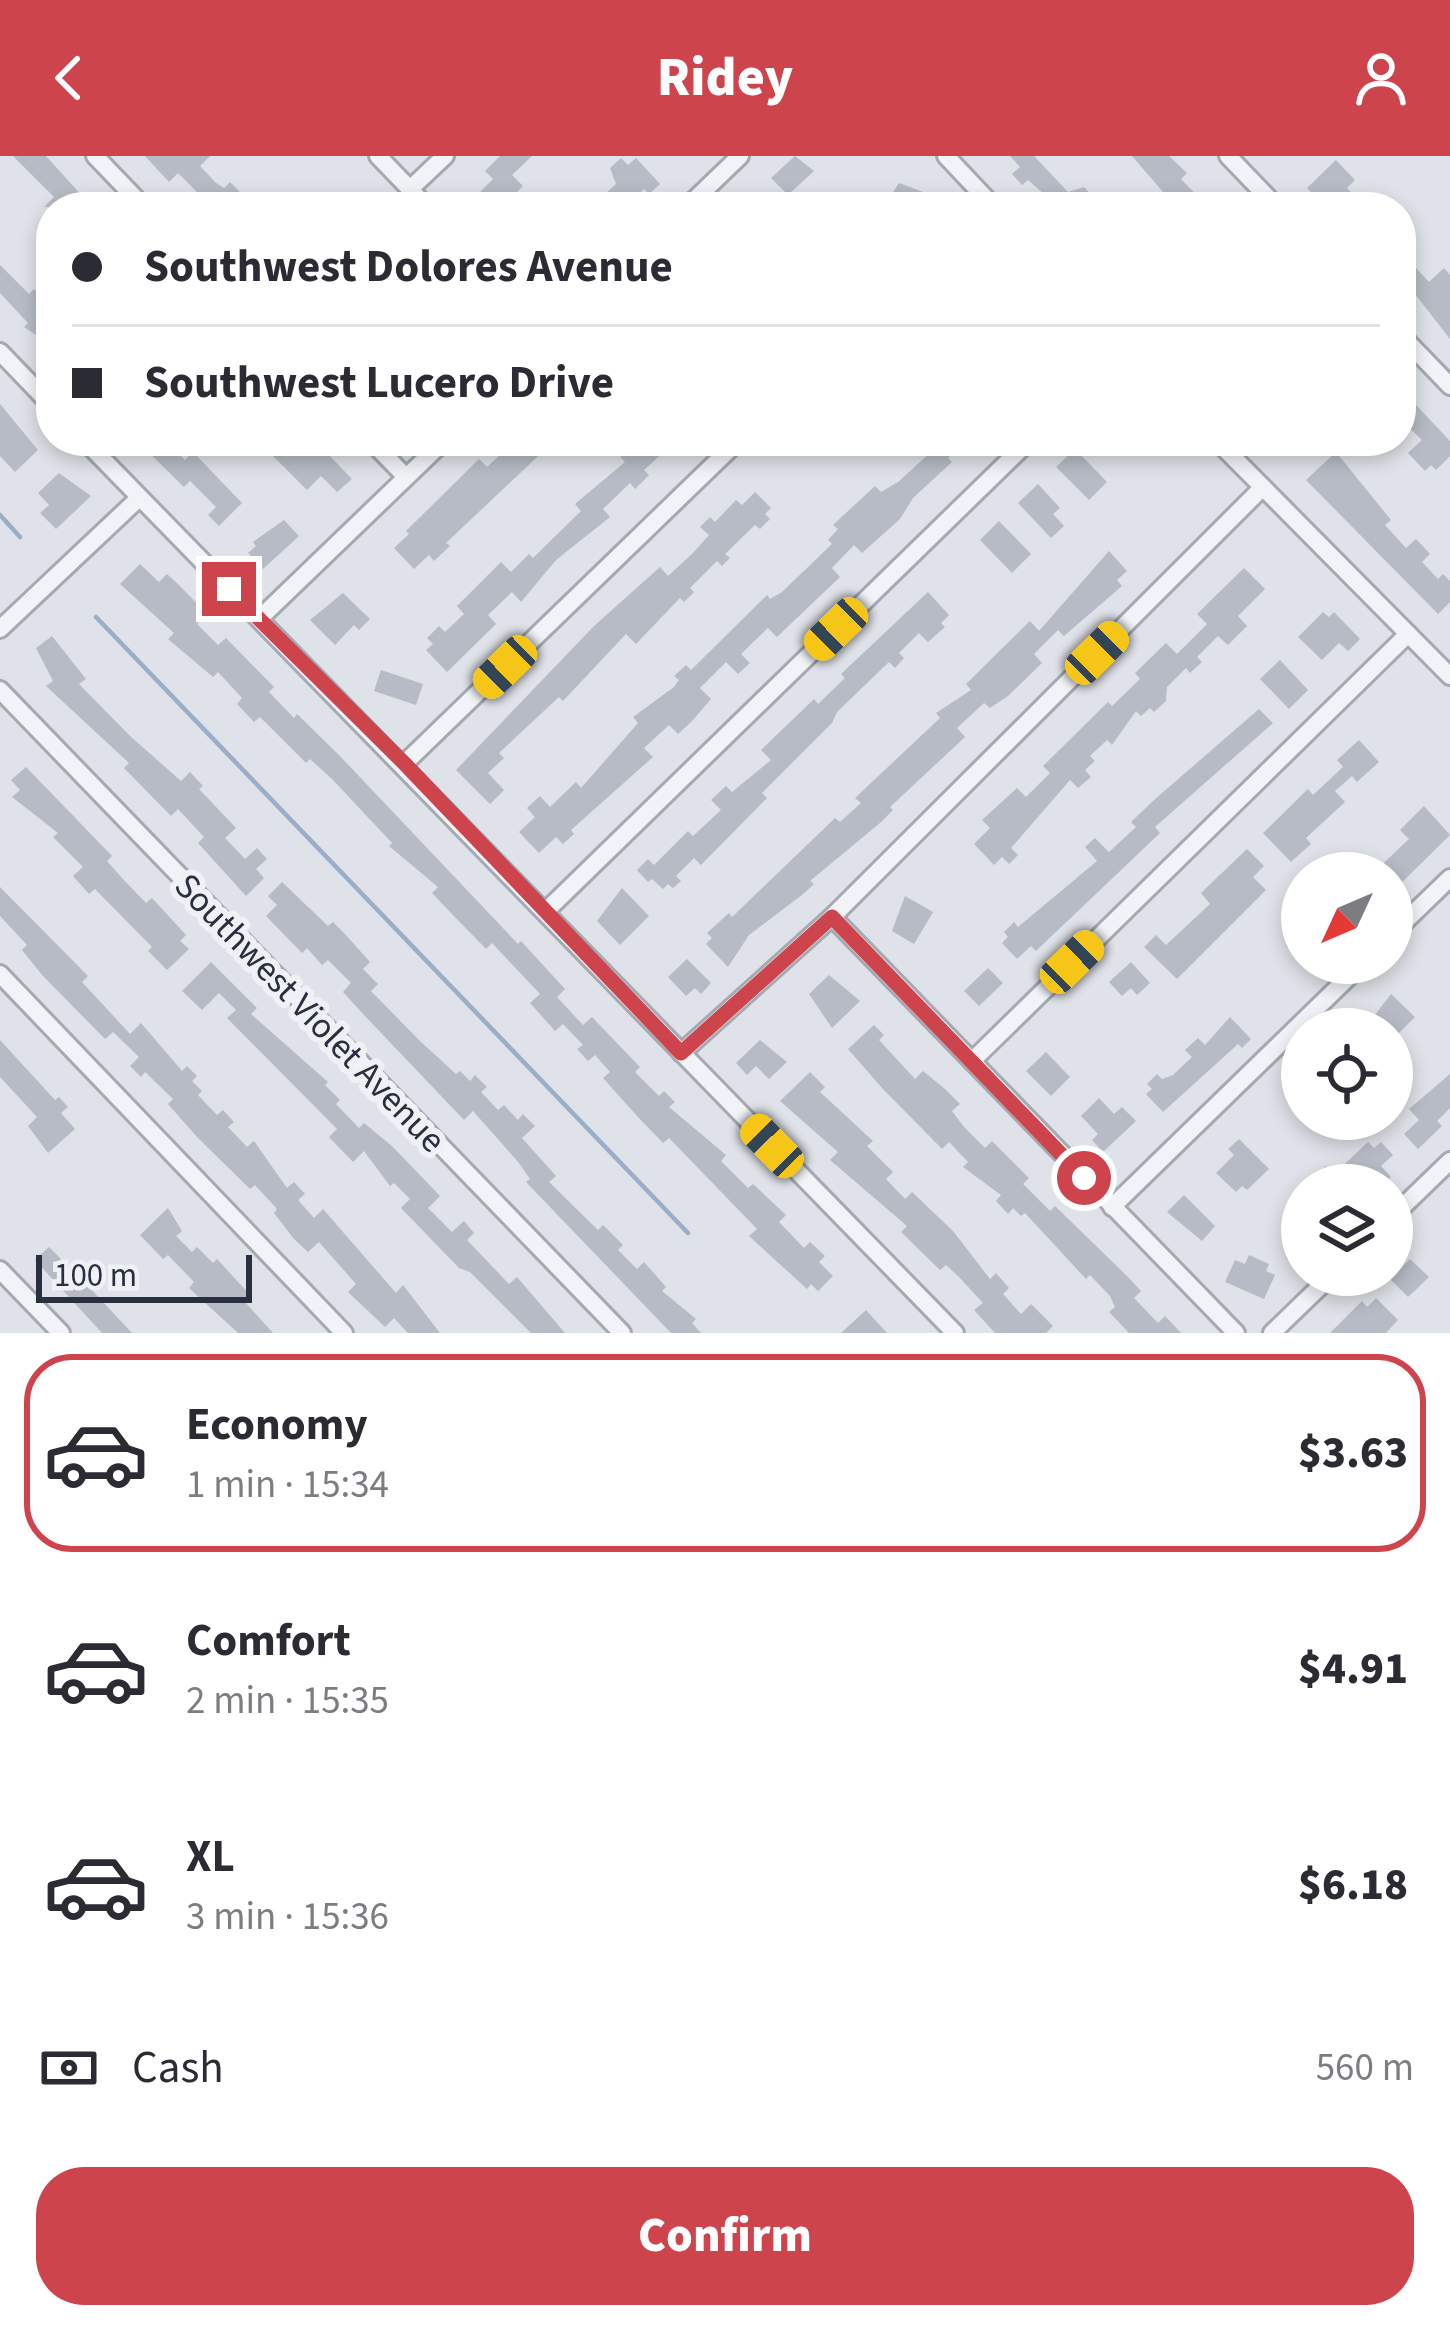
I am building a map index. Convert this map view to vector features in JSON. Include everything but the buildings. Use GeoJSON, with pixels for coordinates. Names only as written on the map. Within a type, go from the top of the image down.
{"type":"FeatureCollection","features":[{"type":"Feature","properties":{"kind":"street"},"geometry":{"type":"LineString","coordinates":[[95,156],[130,192]]}},
{"type":"Feature","properties":{"kind":"street"},"geometry":{"type":"LineString","coordinates":[[378,156],[413,192]]}},
{"type":"Feature","properties":{"kind":"street"},"geometry":{"type":"LineString","coordinates":[[410,189],[445,156]]}},
{"type":"Feature","properties":{"kind":"street"},"geometry":{"type":"LineString","coordinates":[[703,192],[740,156]]}},
{"type":"Feature","properties":{"kind":"street"},"geometry":{"type":"LineString","coordinates":[[946,156],[976,192]]}},
{"type":"Feature","properties":{"kind":"street"},"geometry":{"type":"LineString","coordinates":[[1228,156],[1263,192]]}},
{"type":"Feature","properties":{"kind":"street"},"geometry":{"type":"LineString","coordinates":[[1416,351],[1450,386]]}},
{"type":"Feature","properties":{"kind":"street"},"geometry":{"type":"LineString","coordinates":[[0,352],[36,389]]}},
{"type":"Feature","properties":{"kind":"street"},"geometry":{"type":"LineString","coordinates":[[99,456],[405,764],[955,1333]]}},
{"type":"Feature","properties":{"kind":"street"},"geometry":{"type":"LineString","coordinates":[[386,456],[406,477]]}},
{"type":"Feature","properties":{"kind":"street"},"geometry":{"type":"LineString","coordinates":[[259,619],[428,456]]}},
{"type":"Feature","properties":{"kind":"street"},"geometry":{"type":"LineString","coordinates":[[405,764],[723,456]]}},
{"type":"Feature","properties":{"kind":"street"},"geometry":{"type":"LineString","coordinates":[[547,910],[1014,456]]}},
{"type":"Feature","properties":{"kind":"street"},"geometry":{"type":"LineString","coordinates":[[1231,456],[1450,676]]}},
{"type":"Feature","properties":{"kind":"street"},"geometry":{"type":"LineString","coordinates":[[681,1053],[832,917],[1262,488]]}},
{"type":"Feature","properties":{"kind":"street"},"geometry":{"type":"LineString","coordinates":[[0,629],[140,498]]}},
{"type":"Feature","properties":{"kind":"street"},"geometry":{"type":"LineString","coordinates":[[972,1061],[1408,634]]}},
{"type":"Feature","properties":{"kind":"street","name":"Southwest Violet Avenue"},"geometry":{"type":"LineString","coordinates":[[0,690],[622,1333]]}},
{"type":"Feature","properties":{"kind":"street"},"geometry":{"type":"LineString","coordinates":[[1413,914],[1450,878]]}},
{"type":"Feature","properties":{"kind":"street"},"geometry":{"type":"LineString","coordinates":[[832,917],[1236,1333]]}},
{"type":"Feature","properties":{"kind":"street"},"geometry":{"type":"LineString","coordinates":[[0,974],[344,1333]]}},
{"type":"Feature","properties":{"kind":"street"},"geometry":{"type":"LineString","coordinates":[[1112,1207],[1341,984]]}},
{"type":"Feature","properties":{"kind":"street"},"geometry":{"type":"LineString","coordinates":[[1413,1197],[1450,1161]]}},
{"type":"Feature","properties":{"kind":"street"},"geometry":{"type":"LineString","coordinates":[[0,1270],[61,1333]]}},
{"type":"Feature","properties":{"kind":"street"},"geometry":{"type":"LineString","coordinates":[[1272,1333],[1310,1296]]}},
{"type":"Feature","properties":{"kind":"waterway"},"geometry":{"type":"LineString","coordinates":[[0,515],[20,537]]}},
{"type":"Feature","properties":{"kind":"waterway"},"geometry":{"type":"LineString","coordinates":[[96,617],[688,1233]]}},
{"type":"Feature","properties":{"kind":"route"},"geometry":{"type":"LineString","coordinates":[[229,589],[405,764],[681,1053],[832,917],[1084,1178]]}}]}
